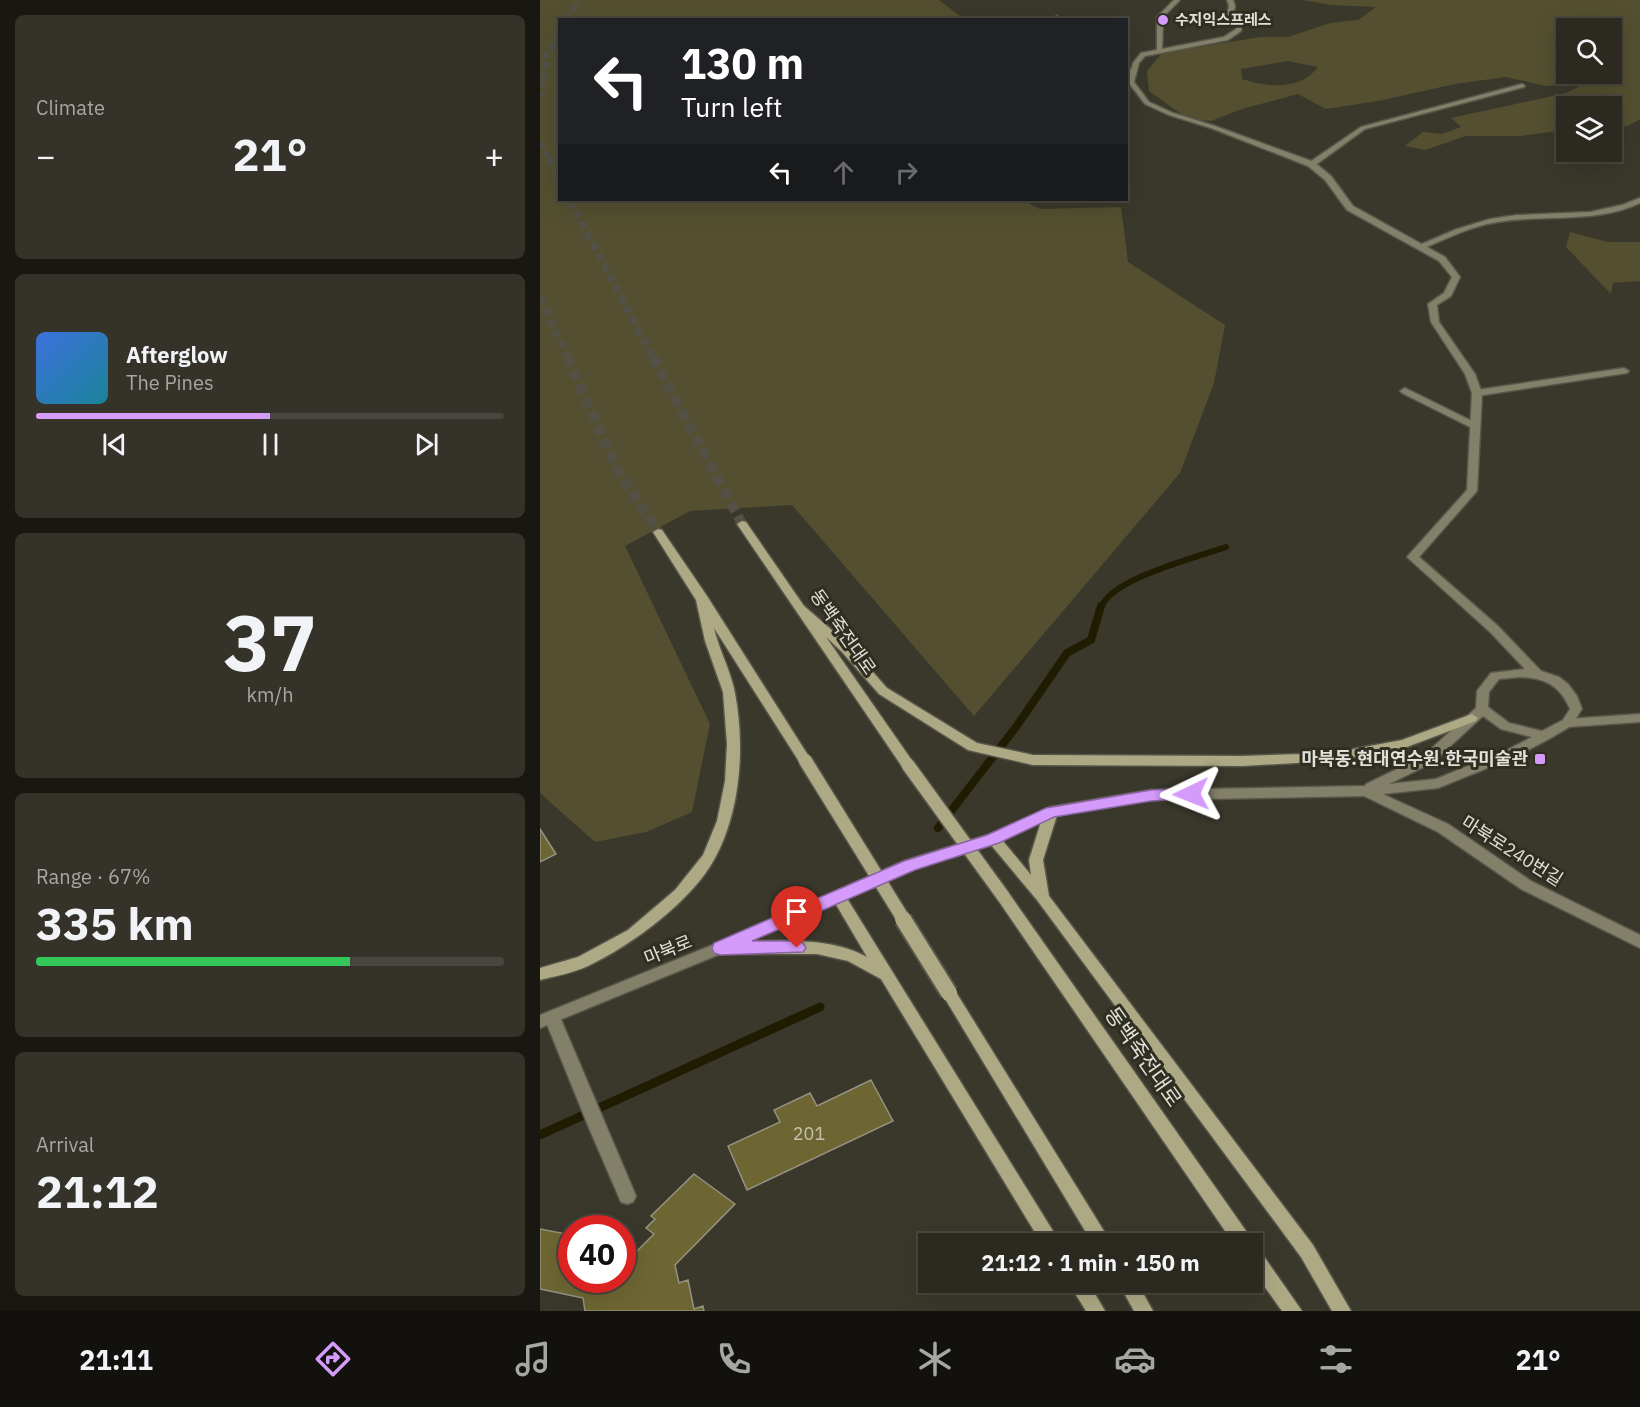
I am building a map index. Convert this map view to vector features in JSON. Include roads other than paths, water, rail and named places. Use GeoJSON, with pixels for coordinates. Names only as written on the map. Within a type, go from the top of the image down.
{"type":"FeatureCollection","features":[{"type":"Feature","properties":{"kind":"main road","name":"동백죽전대로"},"geometry":{"type":"LineString","coordinates":[[742,524],[908,765],[1003,896],[1237,1233]]}},
{"type":"Feature","properties":{"kind":"main road"},"geometry":{"type":"LineString","coordinates":[[658,532],[805,760],[1096,1233]]}},
{"type":"Feature","properties":{"kind":"main road"},"geometry":{"type":"LineString","coordinates":[[540,975],[582,962],[633,934],[680,894],[709,857],[724,821],[732,781],[734,744],[729,692],[711,641],[701,596]]}},
{"type":"Feature","properties":{"kind":"main road"},"geometry":{"type":"LineString","coordinates":[[802,609],[845,648],[883,691],[973,747],[1033,760],[1242,761],[1332,757],[1404,744],[1472,718]]}},
{"type":"Feature","properties":{"kind":"main road"},"geometry":{"type":"LineString","coordinates":[[1042,897],[1036,860],[1051,812]]}},
{"type":"Feature","properties":{"kind":"main road"},"geometry":{"type":"LineString","coordinates":[[993,839],[1042,897],[1307,1251],[1342,1311]]}},
{"type":"Feature","properties":{"kind":"main road"},"geometry":{"type":"LineString","coordinates":[[838,896],[1045,1233]]}},
{"type":"Feature","properties":{"kind":"main road"},"geometry":{"type":"LineString","coordinates":[[720,948],[817,948],[852,956],[886,975]]}},
{"type":"Feature","properties":{"kind":"main road"},"geometry":{"type":"LineString","coordinates":[[1263,1269],[1293,1311]]}},
{"type":"Feature","properties":{"kind":"main road"},"geometry":{"type":"LineString","coordinates":[[1084,1293],[1096,1311]]}},
{"type":"Feature","properties":{"kind":"main road"},"geometry":{"type":"LineString","coordinates":[[1133,1293],[1144,1311]]}},
{"type":"Feature","properties":{"kind":"street"},"geometry":{"type":"LineString","coordinates":[[1159,51],[1160,16],[1177,0]]}},
{"type":"Feature","properties":{"kind":"street"},"geometry":{"type":"LineString","coordinates":[[1230,0],[1232,6],[1230,15],[1239,23],[1239,30],[1233,35],[1143,54],[1130,70],[1131,82],[1147,103],[1171,114],[1213,127],[1311,164],[1328,178],[1350,208],[1376,225],[1421,246],[1442,259],[1456,277],[1448,294],[1432,304],[1436,322],[1470,374],[1477,393],[1472,491],[1413,557],[1494,628],[1536,673]]}},
{"type":"Feature","properties":{"kind":"street"},"geometry":{"type":"LineString","coordinates":[[1311,164],[1363,128],[1522,87]]}},
{"type":"Feature","properties":{"kind":"street"},"geometry":{"type":"LineString","coordinates":[[1421,246],[1498,219],[1611,212],[1640,201]]}},
{"type":"Feature","properties":{"kind":"street"},"geometry":{"type":"LineString","coordinates":[[1477,393],[1624,371]]}},
{"type":"Feature","properties":{"kind":"street"},"geometry":{"type":"LineString","coordinates":[[1404,391],[1475,426]]}},
{"type":"Feature","properties":{"kind":"street"},"geometry":{"type":"LineString","coordinates":[[1365,791],[1427,760],[1482,709],[1483,691],[1495,676],[1515,672],[1536,673],[1555,681],[1573,695],[1576,709],[1567,723]]}},
{"type":"Feature","properties":{"kind":"street"},"geometry":{"type":"LineString","coordinates":[[1482,709],[1505,726],[1544,736],[1567,723],[1640,718]]}},
{"type":"Feature","properties":{"kind":"street","name":"마북로"},"geometry":{"type":"LineString","coordinates":[[546,1020],[909,866],[993,839],[1051,812],[1151,795],[1365,791],[1438,783],[1512,753],[1544,736]]}},
{"type":"Feature","properties":{"kind":"street","name":"마북로240번길"},"geometry":{"type":"LineString","coordinates":[[1365,791],[1443,828],[1526,885],[1640,942]]}},
{"type":"Feature","properties":{"kind":"street"},"geometry":{"type":"LineString","coordinates":[[546,1020],[584,1096],[627,1196]]}},
{"type":"Feature","properties":{"kind":"waterway"},"geometry":{"type":"LineString","coordinates":[[1101,608],[1108,597],[1137,579],[1156,570],[1226,547]]}},
{"type":"Feature","properties":{"kind":"waterway"},"geometry":{"type":"LineString","coordinates":[[938,828],[1016,727],[1067,653],[1091,640],[1101,606]]}},
{"type":"Feature","properties":{"kind":"waterway"},"geometry":{"type":"LineString","coordinates":[[540,1135],[820,1007]]}},
{"type":"Feature","properties":{"kind":"tunnel"},"geometry":{"type":"LineString","coordinates":[[568,18],[578,0]]}},
{"type":"Feature","properties":{"kind":"tunnel"},"geometry":{"type":"LineString","coordinates":[[540,98],[547,54],[558,35]]}},
{"type":"Feature","properties":{"kind":"tunnel"},"geometry":{"type":"LineString","coordinates":[[540,142],[550,160]]}},
{"type":"Feature","properties":{"kind":"tunnel"},"geometry":{"type":"LineString","coordinates":[[549,158],[558,175]]}},
{"type":"Feature","properties":{"kind":"tunnel"},"geometry":{"type":"LineString","coordinates":[[571,201],[654,359]]}},
{"type":"Feature","properties":{"kind":"tunnel"},"geometry":{"type":"LineString","coordinates":[[540,297],[568,359]]}},
{"type":"Feature","properties":{"kind":"tunnel"},"geometry":{"type":"LineString","coordinates":[[567,357],[619,473],[658,532]]}},
{"type":"Feature","properties":{"kind":"tunnel"},"geometry":{"type":"LineString","coordinates":[[653,357],[742,524]]}},
{"type":"Feature","properties":{"kind":"place","name":"수지익스프레스"},"geometry":{"type":"Point","coordinates":[1163,20]}},
{"type":"Feature","properties":{"kind":"place","name":"마북동.현대연수원.한국미술관"},"geometry":{"type":"Point","coordinates":[1540,759]}}]}
